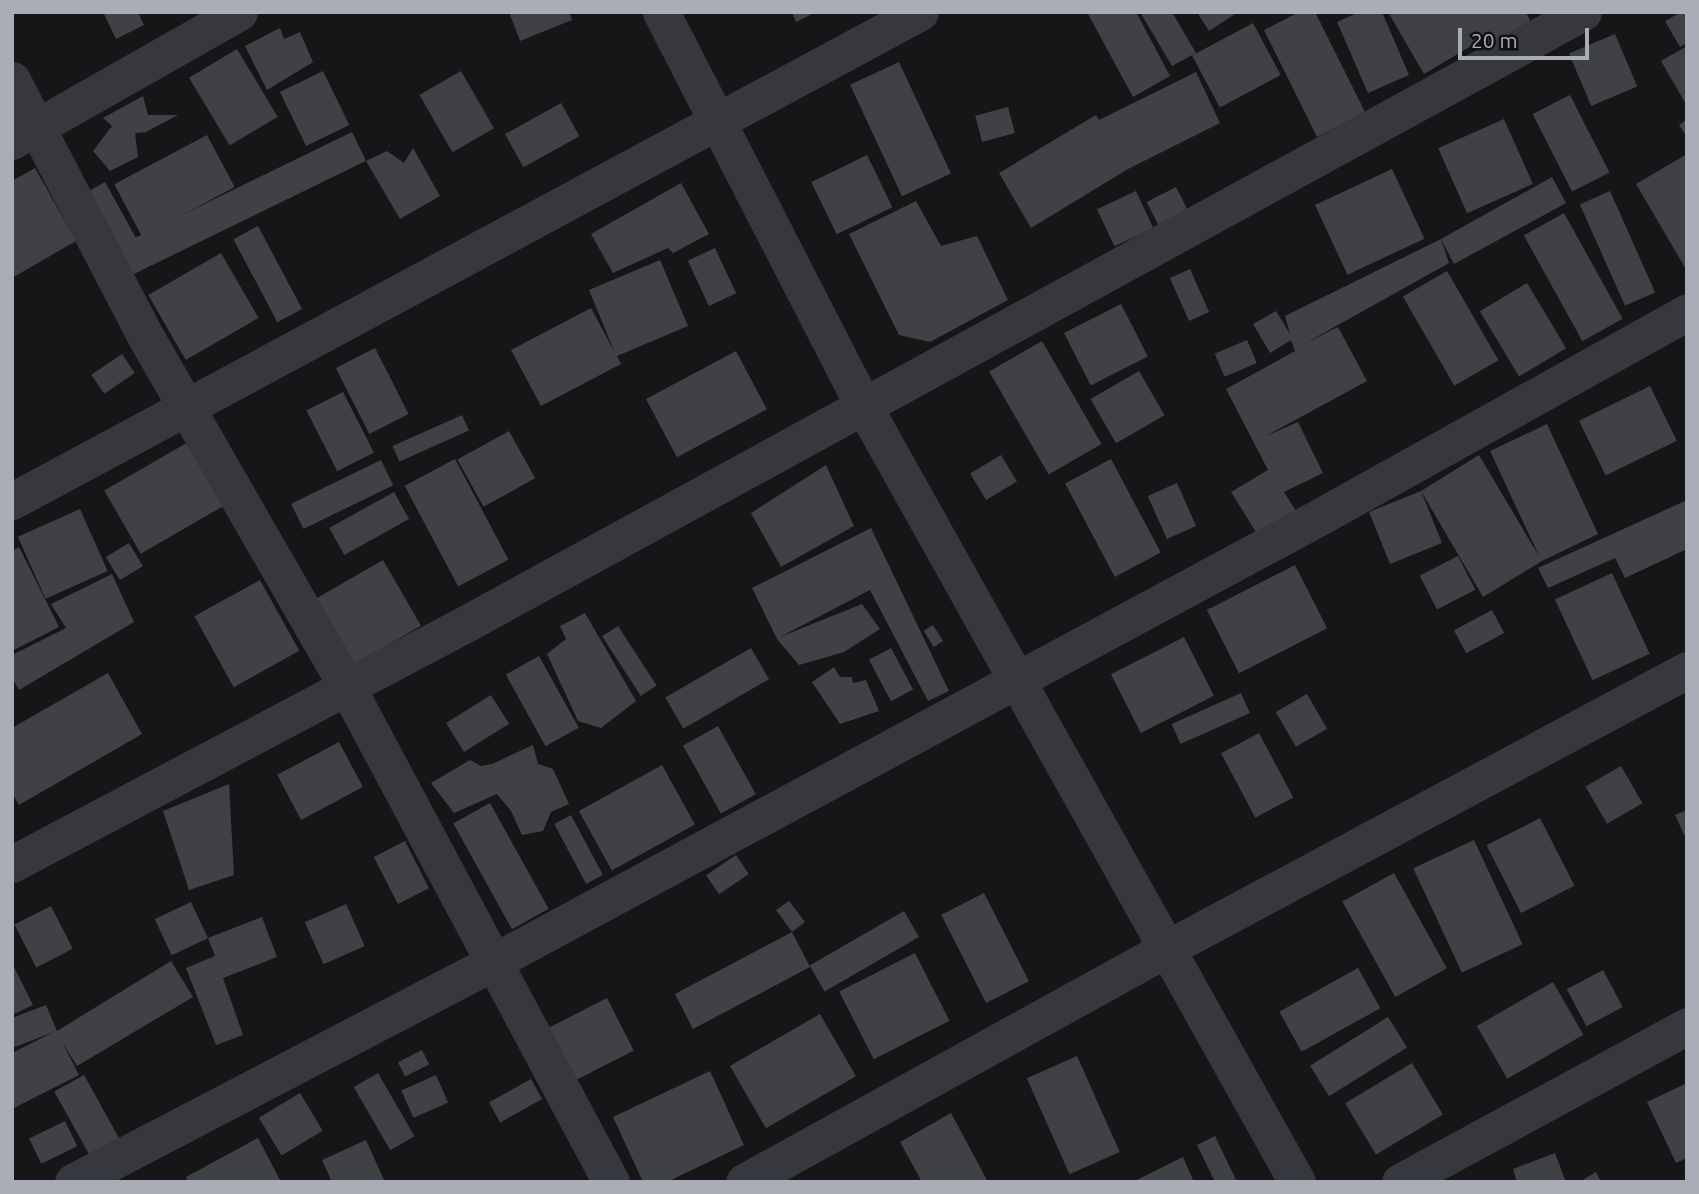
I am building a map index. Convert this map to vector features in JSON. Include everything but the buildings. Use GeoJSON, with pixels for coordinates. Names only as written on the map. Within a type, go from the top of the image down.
{"type":"FeatureCollection","features":[{"type":"Feature","properties":{"kind":"street"},"geometry":{"type":"LineString","coordinates":[[25,135],[239,12]]}},
{"type":"Feature","properties":{"kind":"street"},"geometry":{"type":"LineString","coordinates":[[661,12],[863,405],[1297,1182]]}},
{"type":"Feature","properties":{"kind":"street"},"geometry":{"type":"LineString","coordinates":[[12,501],[920,12]]}},
{"type":"Feature","properties":{"kind":"street"},"geometry":{"type":"LineString","coordinates":[[12,864],[469,622],[1583,12]]}},
{"type":"Feature","properties":{"kind":"street"},"geometry":{"type":"LineString","coordinates":[[12,80],[25,135],[346,685],[611,1182]]}},
{"type":"Feature","properties":{"kind":"street"},"geometry":{"type":"LineString","coordinates":[[73,1182],[493,962],[1017,677],[1323,515],[1687,312]]}},
{"type":"Feature","properties":{"kind":"street"},"geometry":{"type":"LineString","coordinates":[[744,1182],[1168,948],[1687,670]]}},
{"type":"Feature","properties":{"kind":"street"},"geometry":{"type":"LineString","coordinates":[[1400,1182],[1687,1026]]}}]}
